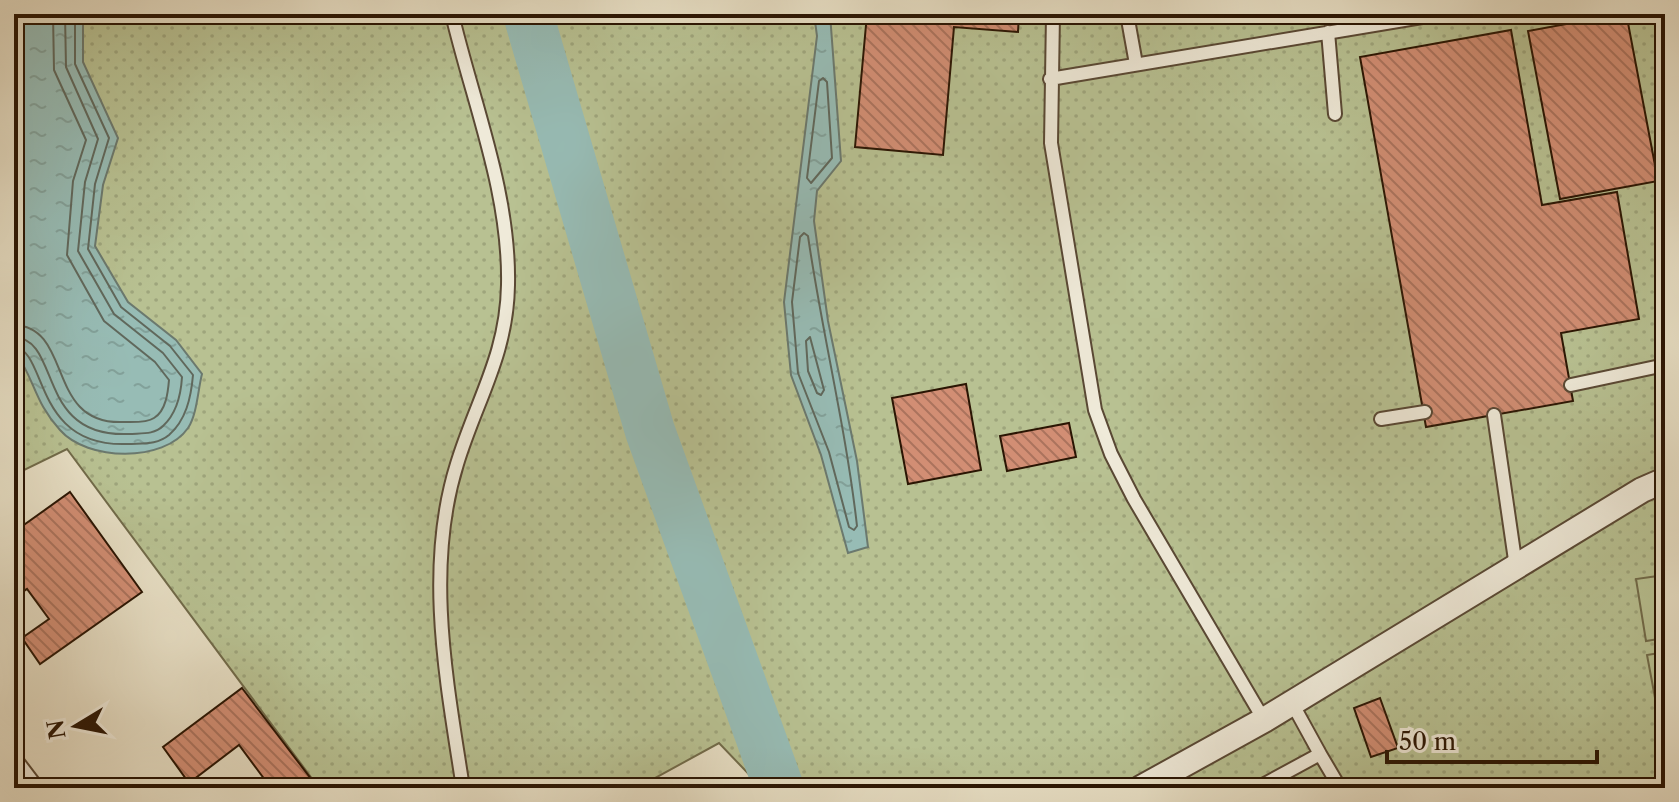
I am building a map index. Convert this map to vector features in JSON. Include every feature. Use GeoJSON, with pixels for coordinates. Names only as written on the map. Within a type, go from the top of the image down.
{"type":"FeatureCollection","features":[{"type":"Feature","properties":{"kind":"street"},"geometry":{"type":"LineString","coordinates":[[1141,788],[1264,720],[1642,490],[1665,480]]}},
{"type":"Feature","properties":{"kind":"street"},"geometry":{"type":"LineString","coordinates":[[14,767],[30,788]]}},
{"type":"Feature","properties":{"kind":"lane"},"geometry":{"type":"LineString","coordinates":[[452,14],[495,175],[507,245],[508,285],[500,348],[456,465],[443,543],[444,663],[463,788]]}},
{"type":"Feature","properties":{"kind":"lane"},"geometry":{"type":"LineString","coordinates":[[1053,14],[1051,143],[1095,410],[1111,454],[1134,499],[1264,720]]}},
{"type":"Feature","properties":{"kind":"lane"},"geometry":{"type":"LineString","coordinates":[[1127,14],[1136,64]]}},
{"type":"Feature","properties":{"kind":"lane"},"geometry":{"type":"LineString","coordinates":[[1050,79],[1440,14]]}},
{"type":"Feature","properties":{"kind":"lane"},"geometry":{"type":"LineString","coordinates":[[1328,32],[1335,114]]}},
{"type":"Feature","properties":{"kind":"lane"},"geometry":{"type":"LineString","coordinates":[[1571,385],[1665,365]]}},
{"type":"Feature","properties":{"kind":"lane"},"geometry":{"type":"LineString","coordinates":[[1381,419],[1425,412]]}},
{"type":"Feature","properties":{"kind":"lane"},"geometry":{"type":"LineString","coordinates":[[1494,415],[1516,567]]}},
{"type":"Feature","properties":{"kind":"lane"},"geometry":{"type":"LineString","coordinates":[[1292,703],[1340,788]]}},
{"type":"Feature","properties":{"kind":"lane"},"geometry":{"type":"LineString","coordinates":[[1261,786],[1320,754]]}},
{"type":"Feature","properties":{"kind":"green space"},"geometry":{"type":"Polygon","coordinates":[[[14,14],[1665,14],[1665,788],[762,788],[719,743],[637,788],[319,788],[67,449],[14,475],[14,14]]]}},
{"type":"Feature","properties":{"kind":"green space"},"geometry":{"type":"Polygon","coordinates":[[[1665,575],[1665,638],[1646,641],[1636,579],[1665,575]]]}},
{"type":"Feature","properties":{"kind":"green space"},"geometry":{"type":"Polygon","coordinates":[[[1665,652],[1665,718],[1659,719],[1647,655],[1665,652]]]}},
{"type":"Feature","properties":{"kind":"water"},"geometry":{"type":"Polygon","coordinates":[[[14,14],[83,14],[83,62],[118,138],[103,185],[95,246],[128,302],[176,340],[202,374],[191,423],[177,439],[162,447],[125,454],[88,448],[72,440],[51,420],[14,350],[14,14]]]}},
{"type":"Feature","properties":{"kind":"water"},"geometry":{"type":"Polygon","coordinates":[[[814,14],[830,14],[841,161],[817,191],[814,221],[828,321],[857,461],[868,547],[848,553],[821,455],[791,375],[784,302],[817,36],[814,14]]]}},
{"type":"Feature","properties":{"kind":"building"},"geometry":{"type":"Polygon","coordinates":[[[867,14],[1019,14],[1018,32],[954,27],[943,155],[855,147],[867,14]]]}},
{"type":"Feature","properties":{"kind":"building"},"geometry":{"type":"Polygon","coordinates":[[[1621,14],[1664,14],[1628,23],[1658,181],[1560,199],[1528,31],[1621,14]]]}},
{"type":"Feature","properties":{"kind":"building"},"geometry":{"type":"Polygon","coordinates":[[[1511,30],[1542,205],[1617,192],[1639,319],[1561,333],[1573,401],[1426,427],[1360,57],[1511,30]]]}},
{"type":"Feature","properties":{"kind":"building"},"geometry":{"type":"Polygon","coordinates":[[[966,384],[981,470],[908,484],[892,398],[966,384]]]}},
{"type":"Feature","properties":{"kind":"building"},"geometry":{"type":"Polygon","coordinates":[[[1069,423],[1076,457],[1007,471],[1000,436],[1069,423]]]}},
{"type":"Feature","properties":{"kind":"building"},"geometry":{"type":"Polygon","coordinates":[[[70,492],[142,592],[40,664],[22,638],[49,619],[27,589],[14,598],[14,532],[70,492]]]}},
{"type":"Feature","properties":{"kind":"building"},"geometry":{"type":"Polygon","coordinates":[[[242,688],[318,788],[271,788],[239,745],[189,783],[163,747],[242,688]]]}},
{"type":"Feature","properties":{"kind":"building"},"geometry":{"type":"Polygon","coordinates":[[[1380,698],[1398,748],[1371,757],[1354,708],[1380,698]]]}},
{"type":"Feature","properties":{"kind":"waterway"},"geometry":{"type":"LineString","coordinates":[[528,14],[650,431],[779,788]]}}]}
